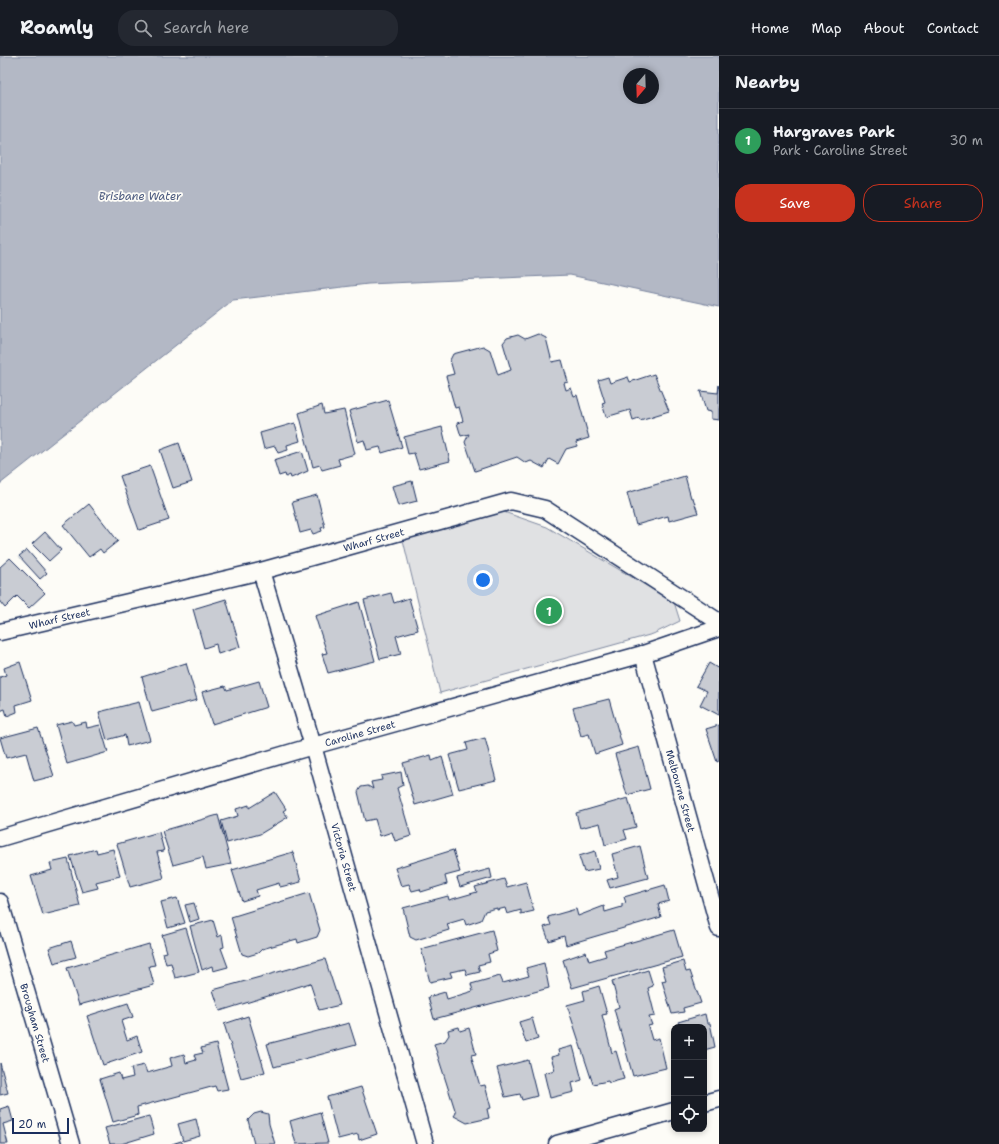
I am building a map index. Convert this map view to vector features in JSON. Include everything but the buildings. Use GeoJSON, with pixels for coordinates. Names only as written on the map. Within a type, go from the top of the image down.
{"type":"FeatureCollection","features":[{"type":"Feature","properties":{"kind":"street","name":"Wharf Street"},"geometry":{"type":"LineString","coordinates":[[0,632],[261,572],[511,501],[545,509],[719,622]]}},
{"type":"Feature","properties":{"kind":"street","name":"Victoria Street"},"geometry":{"type":"LineString","coordinates":[[261,572],[313,746],[425,1144]]}},
{"type":"Feature","properties":{"kind":"street","name":"Caroline Street"},"geometry":{"type":"LineString","coordinates":[[0,838],[313,746],[643,654],[719,628]]}},
{"type":"Feature","properties":{"kind":"street","name":"Melbourne Street"},"geometry":{"type":"LineString","coordinates":[[643,654],[719,928]]}},
{"type":"Feature","properties":{"kind":"street","name":"Brougham Street"},"geometry":{"type":"LineString","coordinates":[[0,902],[70,1144]]}},
{"type":"Feature","properties":{"kind":"street"},"geometry":{"type":"LineString","coordinates":[[707,1102],[719,1099]]}},
{"type":"Feature","properties":{"kind":"street"},"geometry":{"type":"LineString","coordinates":[[557,1144],[671,1112]]}},
{"type":"Feature","properties":{"kind":"shaded area"},"geometry":{"type":"Polygon","coordinates":[[[501,511],[547,527],[674,602],[680,621],[653,634],[440,693],[403,540],[501,511]]]}},
{"type":"Feature","properties":{"kind":"water","name":"Brisbane Water"},"geometry":{"type":"Polygon","coordinates":[[[0,56],[719,56],[719,307],[570,275],[368,284],[233,300],[0,484],[0,56]]]}},
{"type":"Feature","properties":{"kind":"place","name":"Hargraves Park"},"geometry":{"type":"Point","coordinates":[549,611]}}]}
